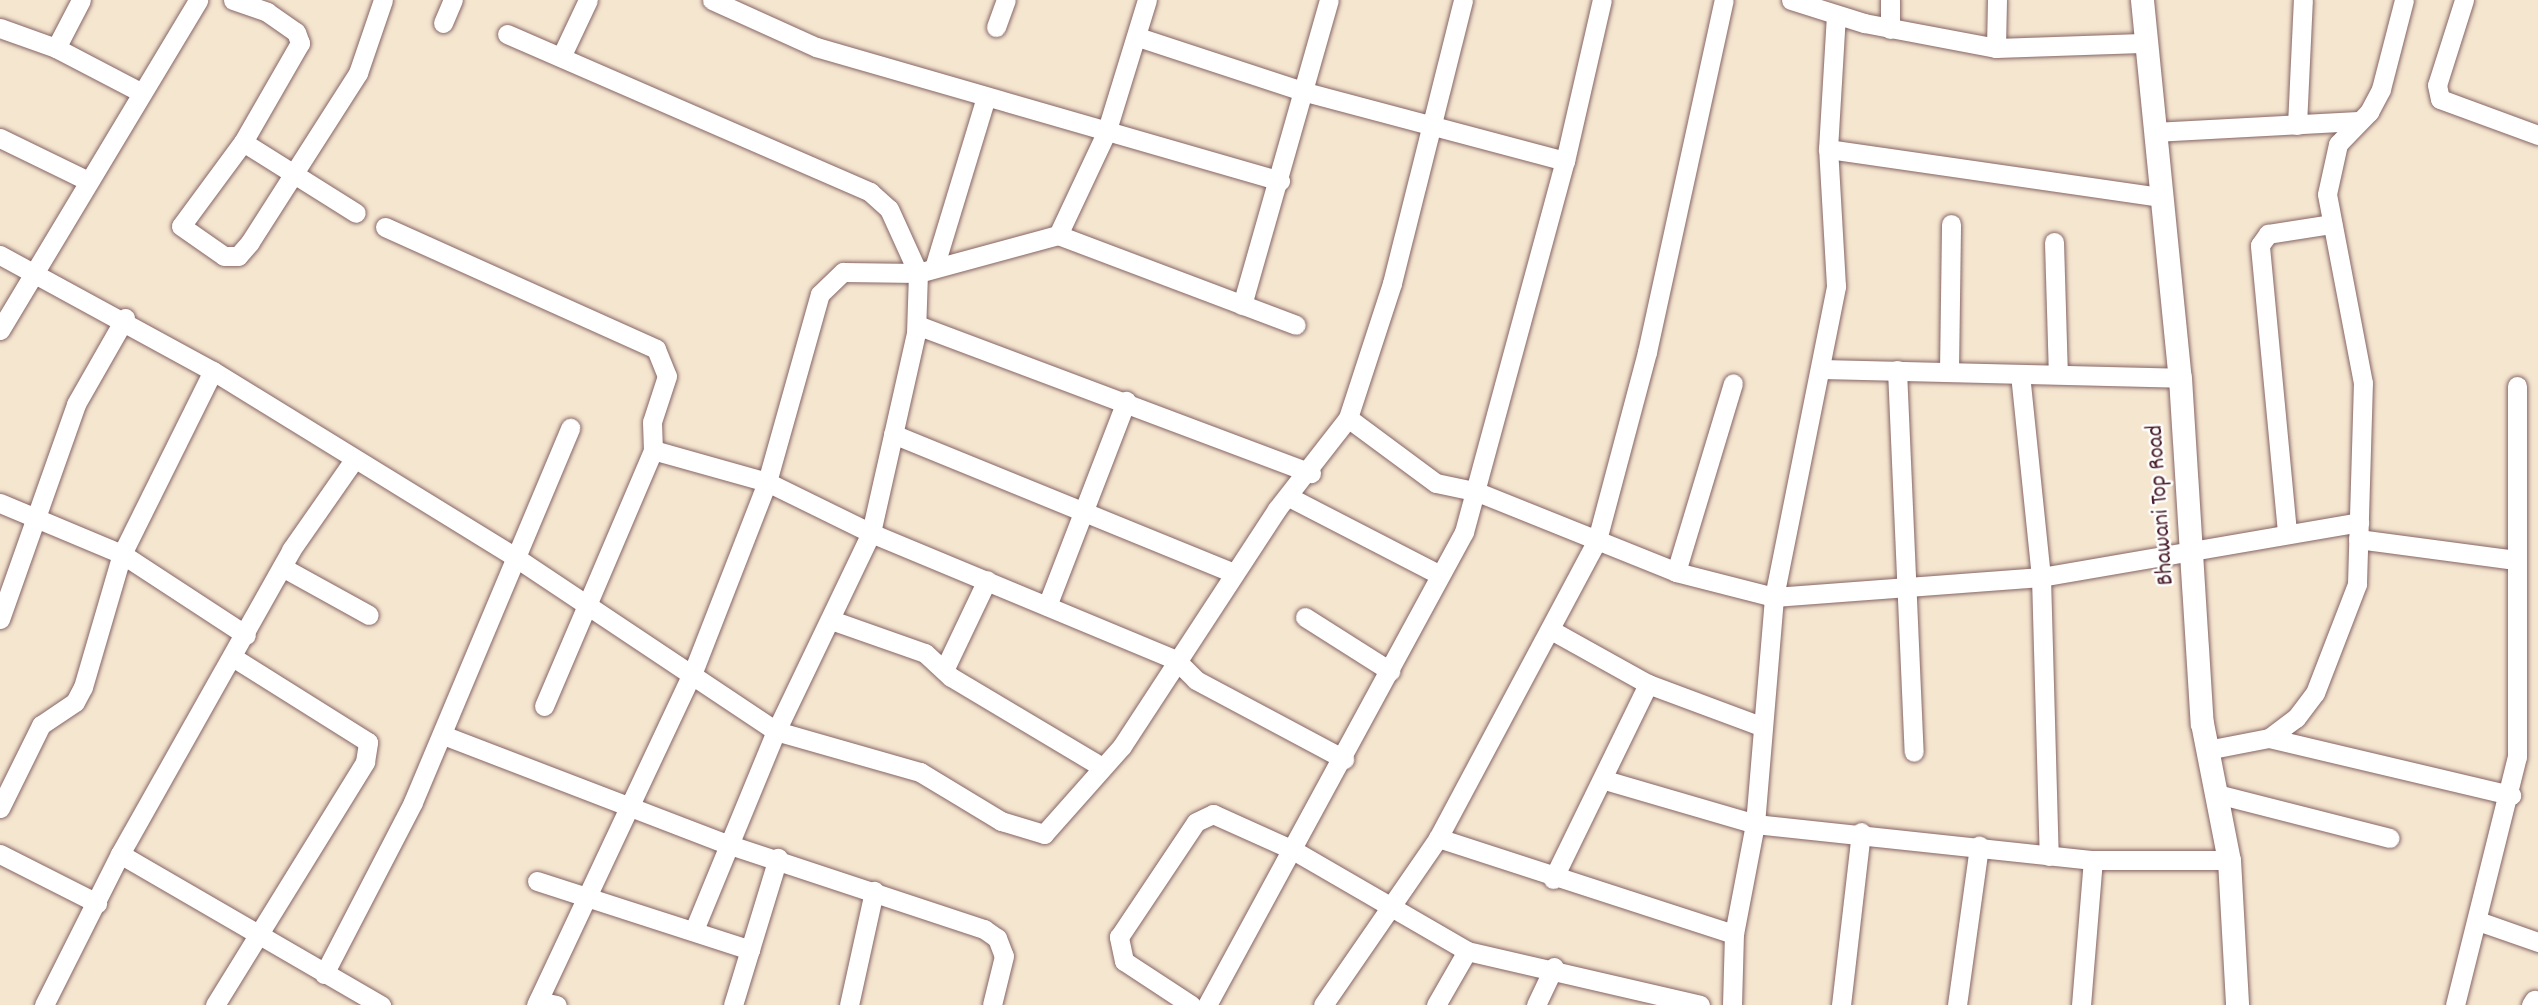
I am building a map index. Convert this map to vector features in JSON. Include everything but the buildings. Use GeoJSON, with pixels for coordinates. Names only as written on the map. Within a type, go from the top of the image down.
{"type":"FeatureCollection","features":[{"type":"Feature","properties":{"kind":"street"},"geometry":{"type":"LineString","coordinates":[[56,48],[82,0]]}},
{"type":"Feature","properties":{"kind":"street"},"geometry":{"type":"LineString","coordinates":[[0,330],[86,180],[198,0]]}},
{"type":"Feature","properties":{"kind":"street"},"geometry":{"type":"LineString","coordinates":[[233,0],[270,6],[296,32],[300,43],[243,142],[183,232],[224,256],[238,256],[296,173],[358,73],[383,0]]}},
{"type":"Feature","properties":{"kind":"street"},"geometry":{"type":"LineString","coordinates":[[443,23],[453,0]]}},
{"type":"Feature","properties":{"kind":"street"},"geometry":{"type":"LineString","coordinates":[[561,57],[588,0]]}},
{"type":"Feature","properties":{"kind":"street"},"geometry":{"type":"LineString","coordinates":[[712,0],[816,47],[1106,133],[1280,181]]}},
{"type":"Feature","properties":{"kind":"street"},"geometry":{"type":"LineString","coordinates":[[996,27],[1006,0]]}},
{"type":"Feature","properties":{"kind":"street"},"geometry":{"type":"LineString","coordinates":[[1058,235],[1106,133],[1138,37],[1147,0]]}},
{"type":"Feature","properties":{"kind":"street"},"geometry":{"type":"LineString","coordinates":[[1242,305],[1280,181],[1302,90],[1329,0]]}},
{"type":"Feature","properties":{"kind":"street"},"geometry":{"type":"LineString","coordinates":[[0,255],[31,273],[125,318],[213,371],[353,461],[518,559],[584,608],[693,673],[776,731],[920,772],[1025,833],[1044,834],[1060,822],[1102,767],[1233,573],[1289,497],[1311,473],[1348,418],[1392,283],[1427,124],[1462,2],[1441,0]]}},
{"type":"Feature","properties":{"kind":"street"},"geometry":{"type":"LineString","coordinates":[[1207,1005],[1390,671],[1440,575],[1475,491],[1565,162],[1602,0]]}},
{"type":"Feature","properties":{"kind":"street"},"geometry":{"type":"LineString","coordinates":[[1323,1005],[1394,906],[1438,838],[1597,540],[1647,352],[1724,0]]}},
{"type":"Feature","properties":{"kind":"street"},"geometry":{"type":"LineString","coordinates":[[1791,0],[1836,16],[1890,29],[1996,48],[2142,43]]}},
{"type":"Feature","properties":{"kind":"street"},"geometry":{"type":"LineString","coordinates":[[1890,0],[1890,29]]}},
{"type":"Feature","properties":{"kind":"street"},"geometry":{"type":"LineString","coordinates":[[1996,48],[1997,0]]}},
{"type":"Feature","properties":{"kind":"street","name":"Bhawani Top Road"},"geometry":{"type":"LineString","coordinates":[[2143,0],[2142,43],[2180,378],[2207,750],[2228,860],[2237,1005]]}},
{"type":"Feature","properties":{"kind":"street"},"geometry":{"type":"LineString","coordinates":[[2297,125],[2303,0]]}},
{"type":"Feature","properties":{"kind":"street"},"geometry":{"type":"LineString","coordinates":[[2269,737],[2315,694],[2357,584],[2363,383],[2327,194],[2338,144],[2381,89],[2404,0]]}},
{"type":"Feature","properties":{"kind":"street"},"geometry":{"type":"LineString","coordinates":[[2464,0],[2437,85],[2440,99],[2538,135]]}},
{"type":"Feature","properties":{"kind":"street"},"geometry":{"type":"LineString","coordinates":[[1732,1005],[1734,934],[1755,824],[1758,724],[1774,597],[1836,286],[1828,149],[1836,16]]}},
{"type":"Feature","properties":{"kind":"street"},"geometry":{"type":"LineString","coordinates":[[0,28],[56,48],[142,93]]}},
{"type":"Feature","properties":{"kind":"street"},"geometry":{"type":"LineString","coordinates":[[507,34],[870,192],[889,209],[926,270]]}},
{"type":"Feature","properties":{"kind":"street"},"geometry":{"type":"LineString","coordinates":[[1138,37],[1302,90],[1565,162]]}},
{"type":"Feature","properties":{"kind":"street"},"geometry":{"type":"LineString","coordinates":[[694,930],[776,731],[834,621],[871,533],[926,270],[986,97]]}},
{"type":"Feature","properties":{"kind":"street"},"geometry":{"type":"LineString","coordinates":[[2154,132],[2358,121]]}},
{"type":"Feature","properties":{"kind":"street"},"geometry":{"type":"LineString","coordinates":[[0,138],[86,180]]}},
{"type":"Feature","properties":{"kind":"street"},"geometry":{"type":"LineString","coordinates":[[243,142],[356,213]]}},
{"type":"Feature","properties":{"kind":"street"},"geometry":{"type":"LineString","coordinates":[[1828,149],[2161,197]]}},
{"type":"Feature","properties":{"kind":"street"},"geometry":{"type":"LineString","coordinates":[[1949,371],[1951,224]]}},
{"type":"Feature","properties":{"kind":"street"},"geometry":{"type":"LineString","coordinates":[[2287,532],[2260,245],[2268,234],[2332,224]]}},
{"type":"Feature","properties":{"kind":"street"},"geometry":{"type":"LineString","coordinates":[[385,226],[656,349],[667,376],[652,422],[653,450],[544,706]]}},
{"type":"Feature","properties":{"kind":"street"},"geometry":{"type":"LineString","coordinates":[[543,1004],[586,892],[630,807],[693,673],[767,482],[796,368],[829,279],[843,272],[926,270],[1058,235],[1296,325]]}},
{"type":"Feature","properties":{"kind":"street"},"geometry":{"type":"LineString","coordinates":[[2054,242],[2059,374]]}},
{"type":"Feature","properties":{"kind":"street"},"geometry":{"type":"LineString","coordinates":[[1,614],[33,514],[76,404],[125,318]]}},
{"type":"Feature","properties":{"kind":"street"},"geometry":{"type":"LineString","coordinates":[[916,325],[1126,401],[1311,473]]}},
{"type":"Feature","properties":{"kind":"street"},"geometry":{"type":"LineString","coordinates":[[1821,369],[2180,378]]}},
{"type":"Feature","properties":{"kind":"street"},"geometry":{"type":"LineString","coordinates":[[1896,370],[1911,584],[1914,752]]}},
{"type":"Feature","properties":{"kind":"street"},"geometry":{"type":"LineString","coordinates":[[0,808],[41,724],[75,702],[83,687],[122,554],[213,371]]}},
{"type":"Feature","properties":{"kind":"street"},"geometry":{"type":"LineString","coordinates":[[2020,374],[2041,577],[2049,856]]}},
{"type":"Feature","properties":{"kind":"street"},"geometry":{"type":"LineString","coordinates":[[1676,572],[1732,383]]}},
{"type":"Feature","properties":{"kind":"street"},"geometry":{"type":"LineString","coordinates":[[2455,1005],[2530,718],[2516,560],[2517,386]]}},
{"type":"Feature","properties":{"kind":"street"},"geometry":{"type":"LineString","coordinates":[[1047,606],[1088,509],[1126,401]]}},
{"type":"Feature","properties":{"kind":"street"},"geometry":{"type":"LineString","coordinates":[[1348,418],[1436,483],[1475,491],[1676,572],[1774,597],[1911,584],[2041,577],[2192,552],[2287,532],[2359,531],[2516,560]]}},
{"type":"Feature","properties":{"kind":"street"},"geometry":{"type":"LineString","coordinates":[[324,974],[443,735],[570,428]]}},
{"type":"Feature","properties":{"kind":"street"},"geometry":{"type":"LineString","coordinates":[[893,434],[1088,509],[1233,573]]}},
{"type":"Feature","properties":{"kind":"street"},"geometry":{"type":"LineString","coordinates":[[653,450],[767,482],[871,533],[1176,660],[1196,680],[1344,759]]}},
{"type":"Feature","properties":{"kind":"street"},"geometry":{"type":"LineString","coordinates":[[44,1005],[120,854],[234,658],[282,567],[353,461]]}},
{"type":"Feature","properties":{"kind":"street"},"geometry":{"type":"LineString","coordinates":[[1289,497],[1440,575]]}},
{"type":"Feature","properties":{"kind":"street"},"geometry":{"type":"LineString","coordinates":[[0,503],[33,514],[122,554],[246,635]]}},
{"type":"Feature","properties":{"kind":"street"},"geometry":{"type":"LineString","coordinates":[[282,567],[369,615]]}},
{"type":"Feature","properties":{"kind":"street"},"geometry":{"type":"LineString","coordinates":[[946,666],[987,580]]}},
{"type":"Feature","properties":{"kind":"street"},"geometry":{"type":"LineString","coordinates":[[1305,617],[1390,671]]}},
{"type":"Feature","properties":{"kind":"street"},"geometry":{"type":"LineString","coordinates":[[834,621],[946,666],[951,677],[1102,767]]}},
{"type":"Feature","properties":{"kind":"street"},"geometry":{"type":"LineString","coordinates":[[1551,630],[1648,684],[1758,724]]}},
{"type":"Feature","properties":{"kind":"street"},"geometry":{"type":"LineString","coordinates":[[215,1005],[365,762],[368,742],[234,658]]}},
{"type":"Feature","properties":{"kind":"street"},"geometry":{"type":"LineString","coordinates":[[1553,879],[1605,780],[1648,684]]}},
{"type":"Feature","properties":{"kind":"street"},"geometry":{"type":"LineString","coordinates":[[443,735],[730,845],[778,858],[874,891],[997,938],[1004,956],[992,1005]]}},
{"type":"Feature","properties":{"kind":"street"},"geometry":{"type":"LineString","coordinates":[[2207,750],[2269,737],[2511,795]]}},
{"type":"Feature","properties":{"kind":"street"},"geometry":{"type":"LineString","coordinates":[[1605,780],[1755,824],[1861,832],[2093,860],[2228,860]]}},
{"type":"Feature","properties":{"kind":"street"},"geometry":{"type":"LineString","coordinates":[[2217,794],[2389,838]]}},
{"type":"Feature","properties":{"kind":"street"},"geometry":{"type":"LineString","coordinates":[[1192,1005],[1124,961],[1119,937],[1203,815],[1224,817],[1293,850],[1394,906],[1467,951],[1554,967],[1658,1000],[1700,1005]]}},
{"type":"Feature","properties":{"kind":"street"},"geometry":{"type":"LineString","coordinates":[[1841,1005],[1861,832]]}},
{"type":"Feature","properties":{"kind":"street"},"geometry":{"type":"LineString","coordinates":[[1438,838],[1553,879],[1734,934]]}},
{"type":"Feature","properties":{"kind":"street"},"geometry":{"type":"LineString","coordinates":[[1957,1005],[1979,846]]}},
{"type":"Feature","properties":{"kind":"street"},"geometry":{"type":"LineString","coordinates":[[0,854],[97,903]]}},
{"type":"Feature","properties":{"kind":"street"},"geometry":{"type":"LineString","coordinates":[[120,854],[260,932],[375,1004]]}},
{"type":"Feature","properties":{"kind":"street"},"geometry":{"type":"LineString","coordinates":[[733,1005],[778,858]]}},
{"type":"Feature","properties":{"kind":"street"},"geometry":{"type":"LineString","coordinates":[[2081,1005],[2093,860]]}},
{"type":"Feature","properties":{"kind":"street"},"geometry":{"type":"LineString","coordinates":[[537,881],[586,892],[750,950]]}},
{"type":"Feature","properties":{"kind":"street"},"geometry":{"type":"LineString","coordinates":[[849,1005],[874,891]]}},
{"type":"Feature","properties":{"kind":"street"},"geometry":{"type":"LineString","coordinates":[[2479,921],[2538,942]]}},
{"type":"Feature","properties":{"kind":"street"},"geometry":{"type":"LineString","coordinates":[[1436,1005],[1467,951]]}},
{"type":"Feature","properties":{"kind":"street"},"geometry":{"type":"LineString","coordinates":[[1536,1005],[1554,967]]}}]}
